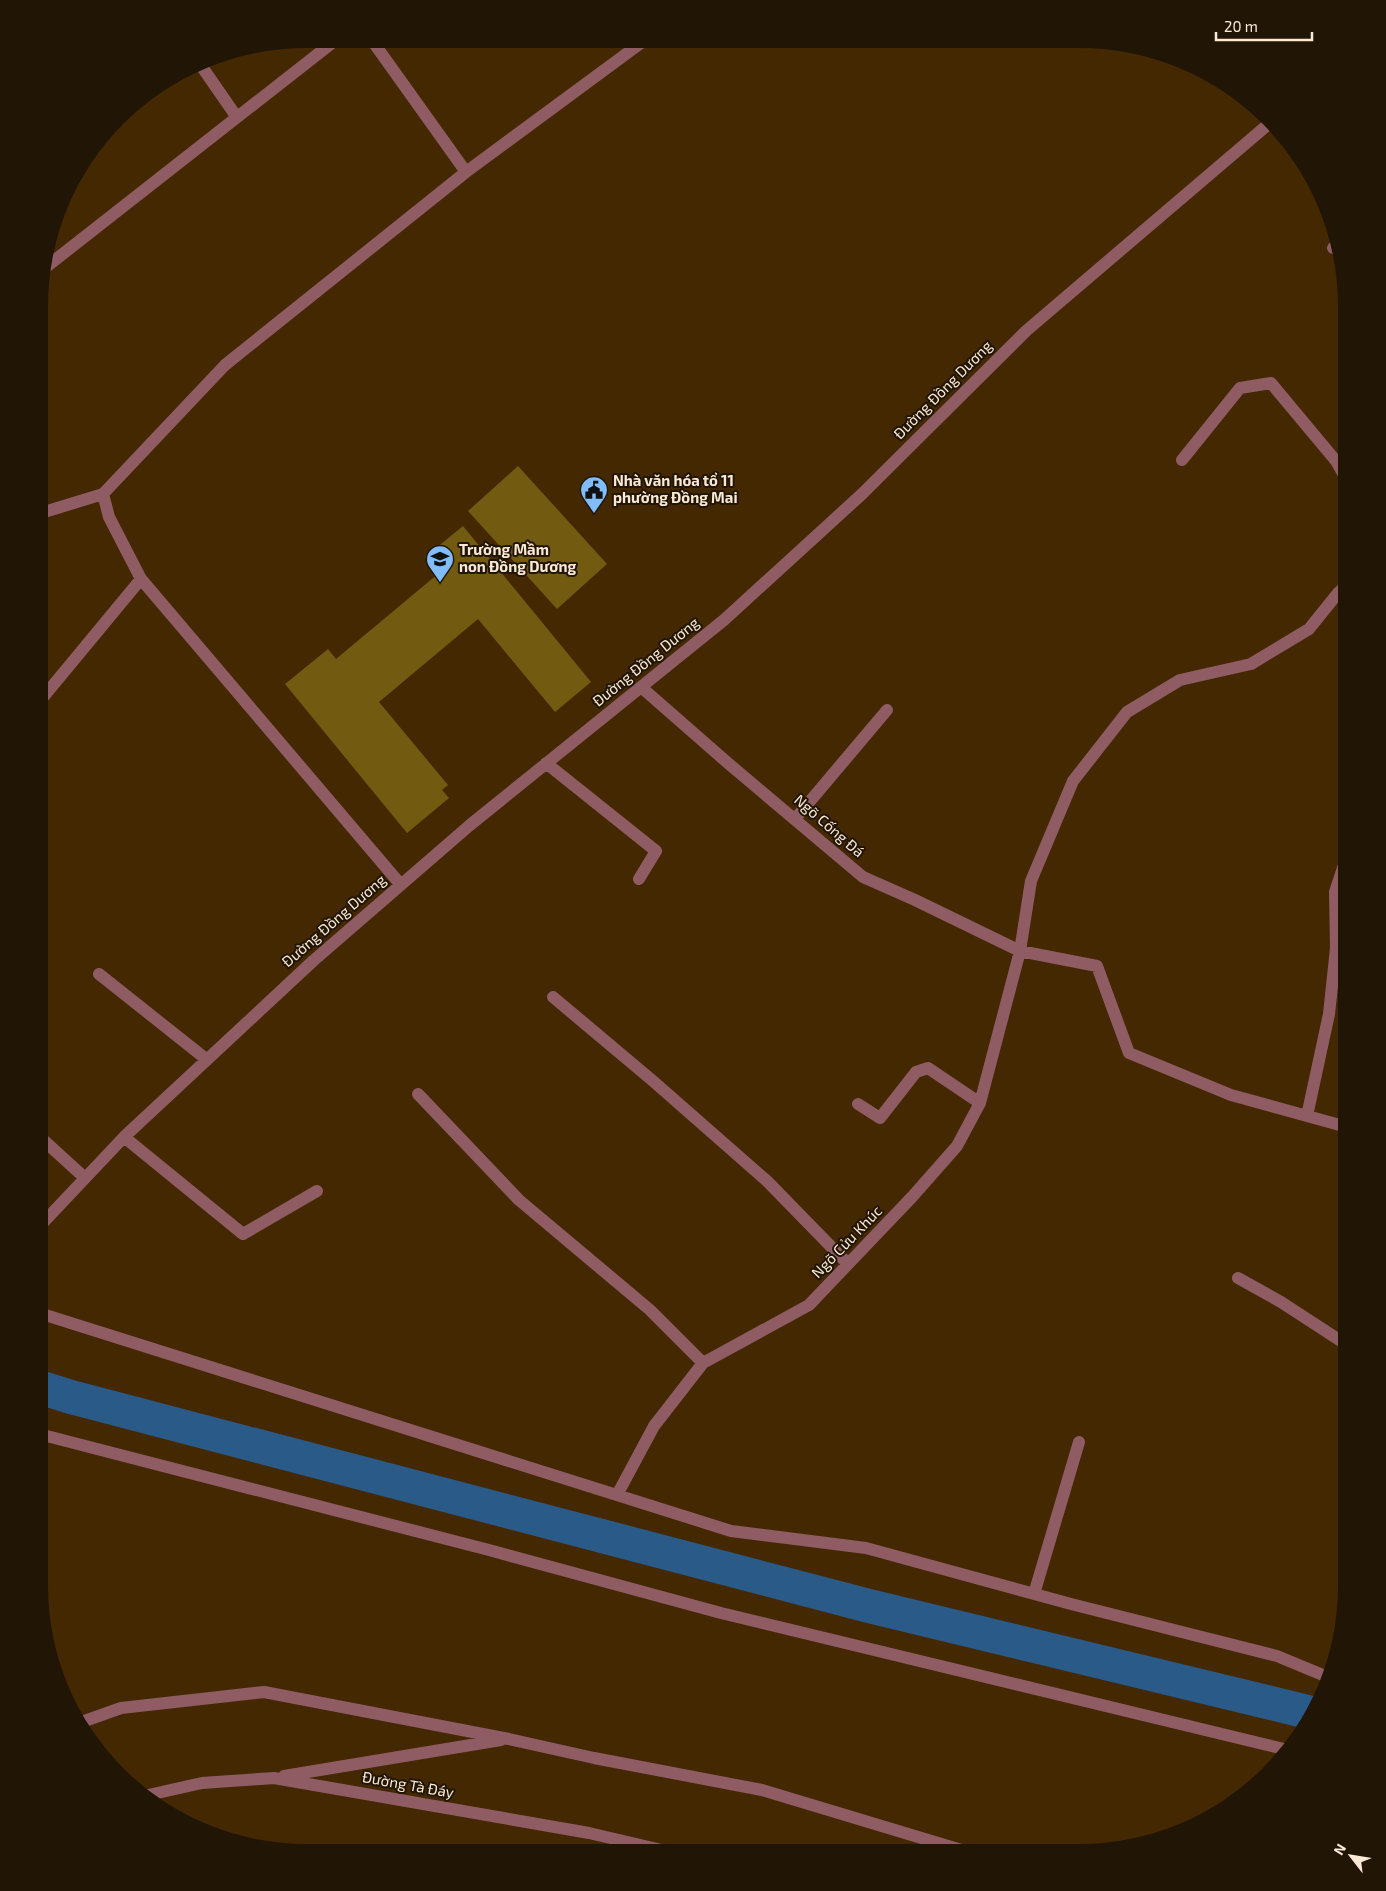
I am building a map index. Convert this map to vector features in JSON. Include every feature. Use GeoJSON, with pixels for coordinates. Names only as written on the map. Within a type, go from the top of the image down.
{"type":"FeatureCollection","features":[{"type":"Feature","properties":{"kind":"street"},"geometry":{"type":"LineString","coordinates":[[51,263],[236,116],[325,48]]}},
{"type":"Feature","properties":{"kind":"street"},"geometry":{"type":"LineString","coordinates":[[377,48],[466,172]]}},
{"type":"Feature","properties":{"kind":"street"},"geometry":{"type":"LineString","coordinates":[[48,511],[103,494],[225,365],[466,172],[634,48]]}},
{"type":"Feature","properties":{"kind":"street"},"geometry":{"type":"LineString","coordinates":[[203,69],[236,116]]}},
{"type":"Feature","properties":{"kind":"street","name":"Đường Đồng Dương"},"geometry":{"type":"LineString","coordinates":[[48,1217],[124,1136],[312,961],[470,825],[724,620],[862,494],[1026,331],[1266,126]]}},
{"type":"Feature","properties":{"kind":"street"},"geometry":{"type":"LineString","coordinates":[[1182,460],[1240,388],[1271,383],[1338,464]]}},
{"type":"Feature","properties":{"kind":"street"},"geometry":{"type":"LineString","coordinates":[[103,494],[109,517],[141,580],[401,885]]}},
{"type":"Feature","properties":{"kind":"street"},"geometry":{"type":"LineString","coordinates":[[48,691],[141,580]]}},
{"type":"Feature","properties":{"kind":"street","name":"Ngõ Cửu Khúc"},"geometry":{"type":"LineString","coordinates":[[617,1495],[654,1426],[703,1364],[809,1305],[912,1197],[957,1146],[980,1103],[1020,951],[1032,881],[1073,781],[1127,712],[1180,680],[1251,664],[1309,629],[1338,593]]}},
{"type":"Feature","properties":{"kind":"street","name":"Ngõ Cống Đá"},"geometry":{"type":"LineString","coordinates":[[642,687],[728,764],[863,877],[1020,951],[1097,966],[1129,1053],[1231,1096],[1307,1116]]}},
{"type":"Feature","properties":{"kind":"street"},"geometry":{"type":"LineString","coordinates":[[795,819],[888,710]]}},
{"type":"Feature","properties":{"kind":"street"},"geometry":{"type":"LineString","coordinates":[[546,764],[656,851],[639,879]]}},
{"type":"Feature","properties":{"kind":"street"},"geometry":{"type":"LineString","coordinates":[[1338,883],[1335,892],[1336,948],[1330,1014],[1307,1116],[1338,1125]]}},
{"type":"Feature","properties":{"kind":"street"},"geometry":{"type":"LineString","coordinates":[[99,974],[206,1059]]}},
{"type":"Feature","properties":{"kind":"street"},"geometry":{"type":"LineString","coordinates":[[553,997],[654,1081],[767,1181],[848,1264]]}},
{"type":"Feature","properties":{"kind":"street"},"geometry":{"type":"LineString","coordinates":[[858,1104],[880,1118],[916,1072],[928,1068],[980,1103]]}},
{"type":"Feature","properties":{"kind":"street"},"geometry":{"type":"LineString","coordinates":[[418,1094],[519,1200],[650,1310],[703,1364]]}},
{"type":"Feature","properties":{"kind":"street"},"geometry":{"type":"LineString","coordinates":[[124,1136],[243,1234],[317,1191]]}},
{"type":"Feature","properties":{"kind":"street"},"geometry":{"type":"LineString","coordinates":[[48,1144],[85,1178]]}},
{"type":"Feature","properties":{"kind":"street"},"geometry":{"type":"LineString","coordinates":[[1238,1278],[1281,1302],[1338,1339]]}},
{"type":"Feature","properties":{"kind":"street"},"geometry":{"type":"LineString","coordinates":[[48,1317],[731,1531],[866,1548],[1034,1594],[1277,1656],[1322,1675]]}},
{"type":"Feature","properties":{"kind":"street"},"geometry":{"type":"LineString","coordinates":[[48,1436],[489,1550],[721,1613],[1280,1748]]}},
{"type":"Feature","properties":{"kind":"street"},"geometry":{"type":"LineString","coordinates":[[1034,1594],[1079,1442]]}},
{"type":"Feature","properties":{"kind":"street"},"geometry":{"type":"LineString","coordinates":[[86,1721],[121,1708],[264,1692],[762,1790],[941,1844]]}},
{"type":"Feature","properties":{"kind":"street"},"geometry":{"type":"LineString","coordinates":[[274,1778],[509,1739]]}},
{"type":"Feature","properties":{"kind":"street","name":"Đường Tà Đáy"},"geometry":{"type":"LineString","coordinates":[[154,1794],[202,1782],[274,1778],[589,1833],[636,1844]]}},
{"type":"Feature","properties":{"kind":"building"},"geometry":{"type":"Polygon","coordinates":[[[518,466],[607,564],[557,609],[468,511],[518,466]]]}},
{"type":"Feature","properties":{"kind":"building"},"geometry":{"type":"Polygon","coordinates":[[[463,526],[591,682],[555,712],[478,619],[379,702],[448,785],[442,790],[449,798],[407,833],[285,684],[328,649],[336,659],[439,573],[425,557],[463,526]]]}},
{"type":"Feature","properties":{"kind":"waterway"},"geometry":{"type":"LineString","coordinates":[[48,1390],[869,1606],[1305,1711]]}},
{"type":"Feature","properties":{"kind":"place","name":"Nhà văn hóa tổ 11 phường Đồng Mai"},"geometry":{"type":"Point","coordinates":[594,514]}},
{"type":"Feature","properties":{"kind":"place","name":"Trường Mầm non Đồng Dương"},"geometry":{"type":"Point","coordinates":[440,583]}}]}
